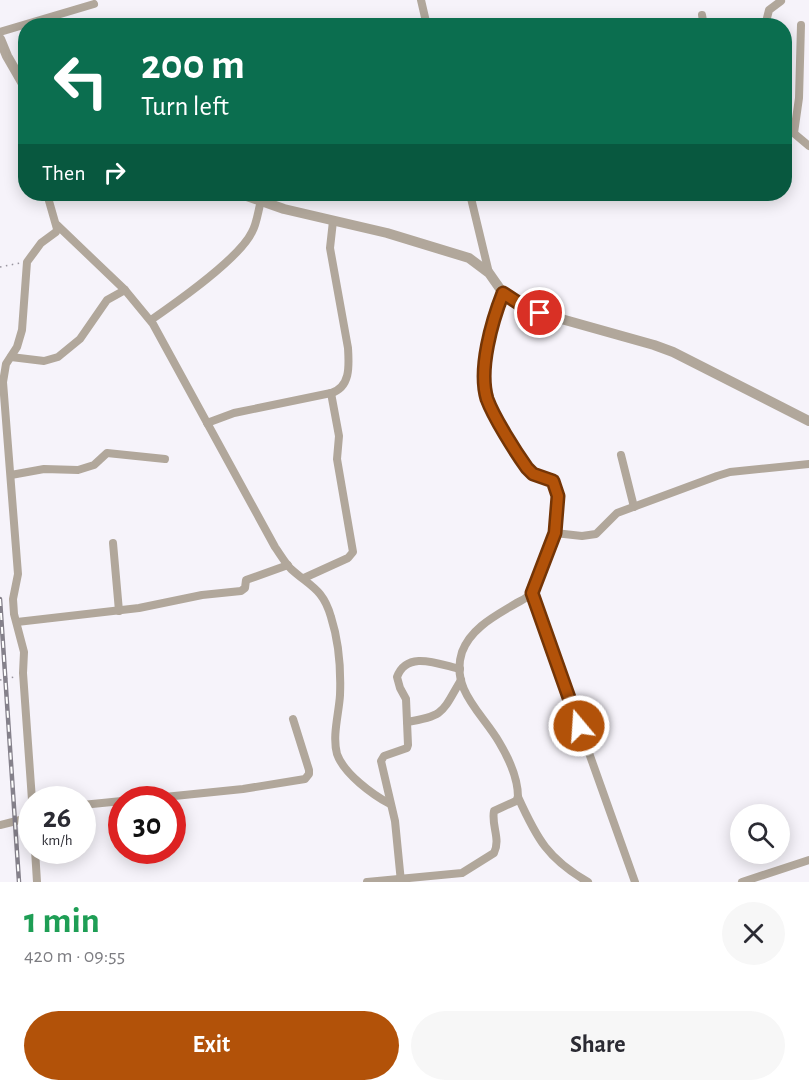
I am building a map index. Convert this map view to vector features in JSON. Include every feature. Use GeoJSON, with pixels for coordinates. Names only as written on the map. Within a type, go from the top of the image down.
{"type":"FeatureCollection","features":[{"type":"Feature","properties":{"kind":"street"},"geometry":{"type":"LineString","coordinates":[[421,0],[425,18]]}},
{"type":"Feature","properties":{"kind":"street"},"geometry":{"type":"LineString","coordinates":[[767,18],[769,10],[781,1]]}},
{"type":"Feature","properties":{"kind":"street"},"geometry":{"type":"LineString","coordinates":[[45,18],[94,3]]}},
{"type":"Feature","properties":{"kind":"street"},"geometry":{"type":"LineString","coordinates":[[801,25],[799,98],[794,133],[809,146]]}},
{"type":"Feature","properties":{"kind":"street"},"geometry":{"type":"LineString","coordinates":[[0,32],[18,26]]}},
{"type":"Feature","properties":{"kind":"street"},"geometry":{"type":"LineString","coordinates":[[0,39],[18,75]]}},
{"type":"Feature","properties":{"kind":"street"},"geometry":{"type":"LineString","coordinates":[[31,786],[23,673],[24,652],[13,599],[18,574],[3,382],[6,364],[17,347],[22,330],[27,262],[41,243],[56,232],[57,225],[49,201]]}},
{"type":"Feature","properties":{"kind":"street"},"geometry":{"type":"LineString","coordinates":[[151,320],[196,287],[240,250],[253,231],[261,201],[284,209],[387,233],[469,258],[489,273],[503,293],[523,306],[673,352],[809,421]]}},
{"type":"Feature","properties":{"kind":"street"},"geometry":{"type":"LineString","coordinates":[[472,201],[489,273]]}},
{"type":"Feature","properties":{"kind":"street"},"geometry":{"type":"LineString","coordinates":[[207,423],[234,413],[332,393],[344,386],[349,363],[347,334],[330,248],[333,221]]}},
{"type":"Feature","properties":{"kind":"street"},"geometry":{"type":"LineString","coordinates":[[57,225],[124,290],[151,320],[275,547],[288,565],[318,590],[326,603],[338,647],[340,671],[336,734],[338,754],[341,762],[364,787],[390,804]]}},
{"type":"Feature","properties":{"kind":"street"},"geometry":{"type":"LineString","coordinates":[[11,357],[44,361],[58,357],[80,339],[107,300],[124,290]]}},
{"type":"Feature","properties":{"kind":"street"},"geometry":{"type":"LineString","coordinates":[[503,293],[486,354],[484,371],[487,398],[527,468],[533,474],[549,479],[555,485],[558,510],[555,533],[532,593],[482,624],[463,650],[461,680],[469,700],[501,746],[512,770],[518,797],[534,833],[548,852],[567,869],[588,882]]}},
{"type":"Feature","properties":{"kind":"street"},"geometry":{"type":"LineString","coordinates":[[304,578],[348,558],[353,552],[337,459],[339,436],[332,393]]}},
{"type":"Feature","properties":{"kind":"street"},"geometry":{"type":"LineString","coordinates":[[11,475],[44,469],[78,470],[93,465],[107,453],[165,459]]}},
{"type":"Feature","properties":{"kind":"street"},"geometry":{"type":"LineString","coordinates":[[621,455],[634,507]]}},
{"type":"Feature","properties":{"kind":"street"},"geometry":{"type":"LineString","coordinates":[[555,533],[582,536],[596,534],[614,515],[702,480],[730,472],[809,464]]}},
{"type":"Feature","properties":{"kind":"street"},"geometry":{"type":"LineString","coordinates":[[113,543],[119,610]]}},
{"type":"Feature","properties":{"kind":"street"},"geometry":{"type":"LineString","coordinates":[[17,622],[119,610],[202,595],[242,591],[246,580],[288,565]]}},
{"type":"Feature","properties":{"kind":"street"},"geometry":{"type":"LineString","coordinates":[[532,593],[635,881],[625,882]]}},
{"type":"Feature","properties":{"kind":"street"},"geometry":{"type":"LineString","coordinates":[[401,880],[395,821],[381,761],[384,756],[407,748],[406,699],[400,688],[398,677],[403,666],[409,662],[417,661],[460,669]]}},
{"type":"Feature","properties":{"kind":"street"},"geometry":{"type":"LineString","coordinates":[[407,722],[438,715],[461,680]]}},
{"type":"Feature","properties":{"kind":"street"},"geometry":{"type":"LineString","coordinates":[[186,795],[305,779],[309,770],[293,719]]}},
{"type":"Feature","properties":{"kind":"street"},"geometry":{"type":"LineString","coordinates":[[367,882],[462,873],[494,853],[497,845],[494,811],[516,801],[518,797]]}},
{"type":"Feature","properties":{"kind":"street"},"geometry":{"type":"LineString","coordinates":[[0,825],[18,820]]}},
{"type":"Feature","properties":{"kind":"street"},"geometry":{"type":"LineString","coordinates":[[742,882],[764,879],[809,860]]}},
{"type":"Feature","properties":{"kind":"street"},"geometry":{"type":"LineString","coordinates":[[36,864],[37,882]]}},
{"type":"Feature","properties":{"kind":"path"},"geometry":{"type":"LineString","coordinates":[[0,267],[27,262]]}},
{"type":"Feature","properties":{"kind":"path"},"geometry":{"type":"LineString","coordinates":[[0,681],[23,673]]}},
{"type":"Feature","properties":{"kind":"railway"},"geometry":{"type":"LineString","coordinates":[[0,599],[19,882]]}},
{"type":"Feature","properties":{"kind":"route"},"geometry":{"type":"LineString","coordinates":[[540,313],[513,301],[503,293],[486,354],[485,385],[487,398],[494,414],[527,468],[533,474],[553,481],[557,490],[558,510],[555,533],[532,593],[579,726]]}}]}
